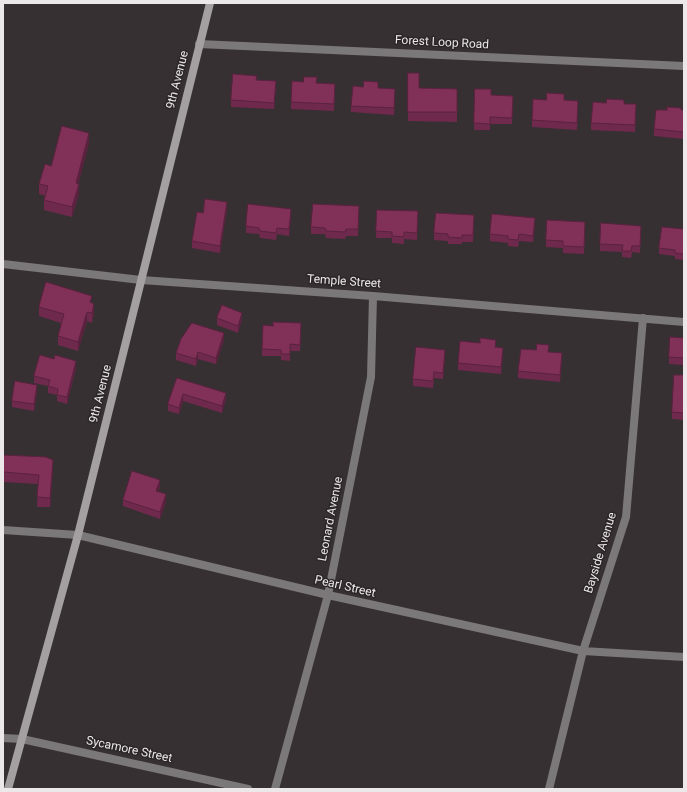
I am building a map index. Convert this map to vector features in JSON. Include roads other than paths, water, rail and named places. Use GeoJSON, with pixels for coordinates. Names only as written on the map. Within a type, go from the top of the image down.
{"type":"FeatureCollection","features":[{"type":"Feature","properties":{"kind":"street","name":"9th Avenue"},"geometry":{"type":"LineString","coordinates":[[8,789],[78,535],[210,3]]}},
{"type":"Feature","properties":{"kind":"street","name":"Forest Loop Road"},"geometry":{"type":"LineString","coordinates":[[199,44],[684,66]]}},
{"type":"Feature","properties":{"kind":"street","name":"Temple Street"},"geometry":{"type":"LineString","coordinates":[[3,264],[141,280],[372,296],[684,322]]}},
{"type":"Feature","properties":{"kind":"street","name":"Leonard Avenue"},"geometry":{"type":"LineString","coordinates":[[275,789],[328,595],[371,377],[372,296]]}},
{"type":"Feature","properties":{"kind":"street","name":"Bayside Avenue"},"geometry":{"type":"LineString","coordinates":[[549,789],[583,651],[626,517],[643,318]]}},
{"type":"Feature","properties":{"kind":"street","name":"Pearl Street"},"geometry":{"type":"LineString","coordinates":[[3,530],[78,535],[328,595],[583,651],[684,657]]}},
{"type":"Feature","properties":{"kind":"street","name":"Sycamore Street"},"geometry":{"type":"LineString","coordinates":[[3,738],[22,739],[248,789]]}}]}
